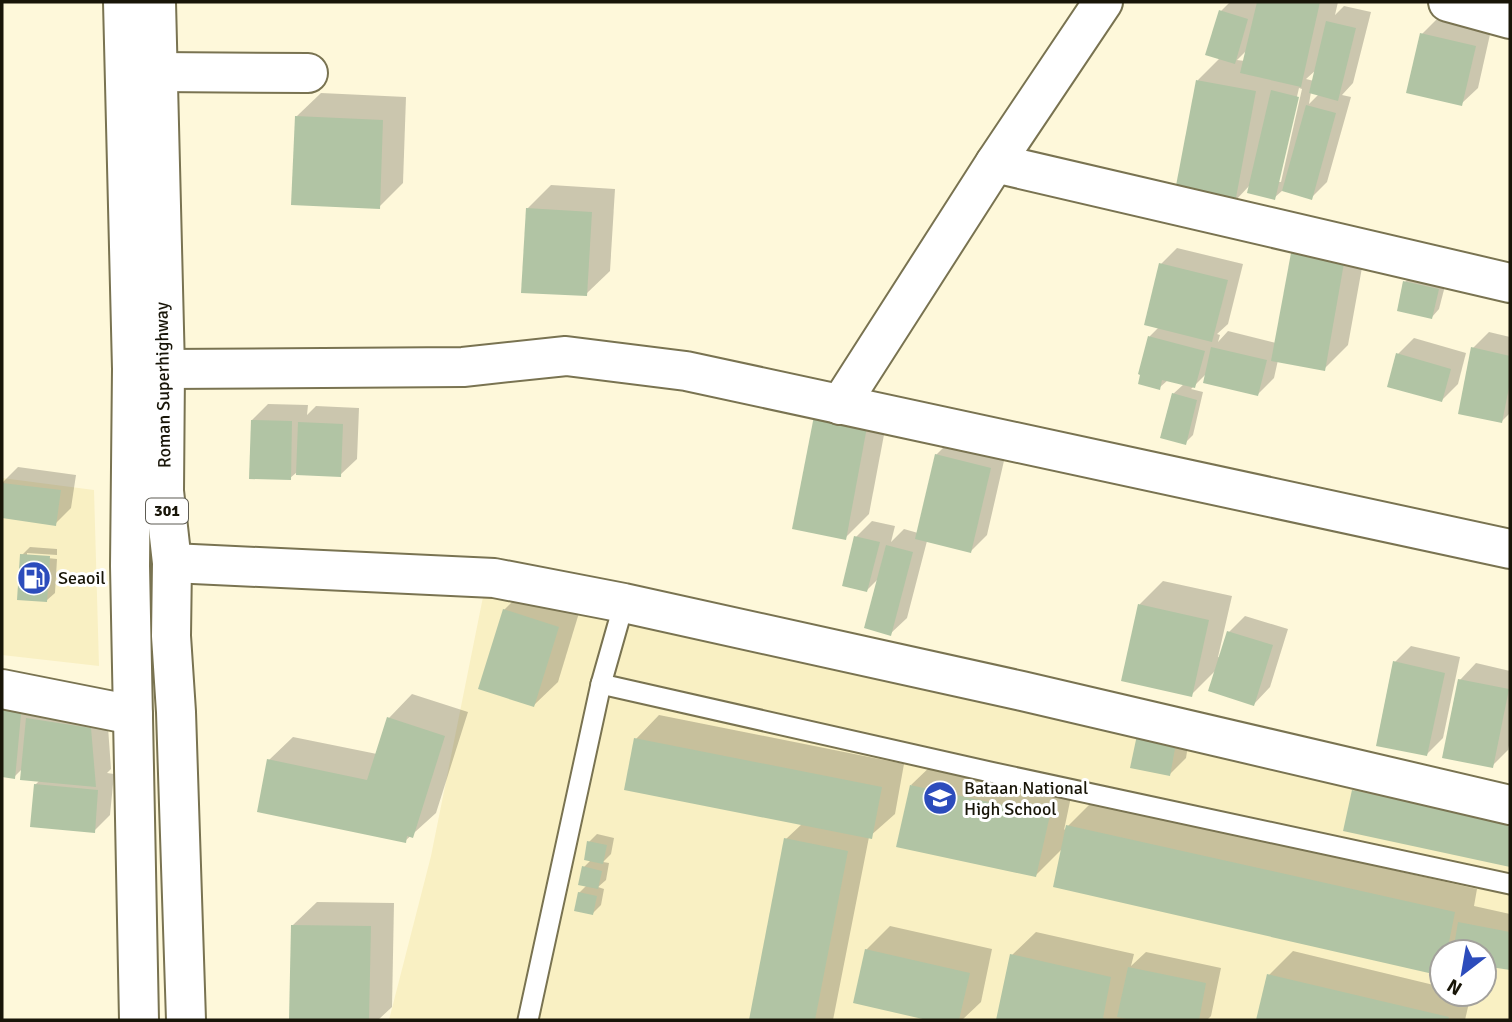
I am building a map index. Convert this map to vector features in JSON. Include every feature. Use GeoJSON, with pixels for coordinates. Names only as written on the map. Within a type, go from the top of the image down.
{"type":"FeatureCollection","features":[{"type":"Feature","properties":{"kind":"street"},"geometry":{"type":"LineString","coordinates":[[840,405],[995,163],[1103,2]]}},
{"type":"Feature","properties":{"kind":"street"},"geometry":{"type":"LineString","coordinates":[[1448,2],[1510,19]]}},
{"type":"Feature","properties":{"kind":"street","name":"Roman Superhighway"},"geometry":{"type":"LineString","coordinates":[[126,3],[156,72],[164,369],[164,491],[172,563],[171,636],[186,1020]]}},
{"type":"Feature","properties":{"kind":"street","name":"Roman Superhighway"},"geometry":{"type":"LineString","coordinates":[[126,3],[132,369],[130,566],[139,1020]]}},
{"type":"Feature","properties":{"kind":"street"},"geometry":{"type":"LineString","coordinates":[[156,72],[308,74]]}},
{"type":"Feature","properties":{"kind":"street"},"geometry":{"type":"LineString","coordinates":[[995,163],[1510,284]]}},
{"type":"Feature","properties":{"kind":"street"},"geometry":{"type":"LineString","coordinates":[[164,369],[463,367],[566,356],[686,371],[1510,549]]}},
{"type":"Feature","properties":{"kind":"street"},"geometry":{"type":"LineString","coordinates":[[172,563],[494,578],[624,603],[1022,691],[1510,805]]}},
{"type":"Feature","properties":{"kind":"street"},"geometry":{"type":"LineString","coordinates":[[2,689],[133,715]]}},
{"type":"Feature","properties":{"kind":"lane"},"geometry":{"type":"LineString","coordinates":[[528,1020],[601,684],[624,603]]}},
{"type":"Feature","properties":{"kind":"lane"},"geometry":{"type":"LineString","coordinates":[[601,684],[990,772],[1510,884]]}},
{"type":"Feature","properties":{"kind":"shaded area"},"geometry":{"type":"Polygon","coordinates":[[[2,478],[94,490],[99,666],[2,655],[2,478]]]}},
{"type":"Feature","properties":{"kind":"shaded area","name":"Bataan National High School"},"geometry":{"type":"Polygon","coordinates":[[[484,592],[1510,815],[1510,1020],[389,1020],[431,856],[484,592]]]}},
{"type":"Feature","properties":{"kind":"building"},"geometry":{"type":"Polygon","coordinates":[[[1257,2],[1320,2],[1301,87],[1240,73],[1257,2]]]}},
{"type":"Feature","properties":{"kind":"building"},"geometry":{"type":"Polygon","coordinates":[[[1219,10],[1248,19],[1235,64],[1205,55],[1219,10]]]}},
{"type":"Feature","properties":{"kind":"building"},"geometry":{"type":"Polygon","coordinates":[[[1326,21],[1356,28],[1338,101],[1309,93],[1326,21]]]}},
{"type":"Feature","properties":{"kind":"building"},"geometry":{"type":"Polygon","coordinates":[[[1420,33],[1476,46],[1462,106],[1406,93],[1420,33]]]}},
{"type":"Feature","properties":{"kind":"building"},"geometry":{"type":"Polygon","coordinates":[[[1196,80],[1256,91],[1235,203],[1175,191],[1196,80]]]}},
{"type":"Feature","properties":{"kind":"building"},"geometry":{"type":"Polygon","coordinates":[[[1271,90],[1299,97],[1275,200],[1247,193],[1271,90]]]}},
{"type":"Feature","properties":{"kind":"building"},"geometry":{"type":"Polygon","coordinates":[[[1306,105],[1336,113],[1312,200],[1282,191],[1306,105]]]}},
{"type":"Feature","properties":{"kind":"building"},"geometry":{"type":"Polygon","coordinates":[[[295,116],[383,120],[380,209],[291,205],[295,116]]]}},
{"type":"Feature","properties":{"kind":"building"},"geometry":{"type":"Polygon","coordinates":[[[526,208],[592,212],[587,296],[521,293],[526,208]]]}},
{"type":"Feature","properties":{"kind":"building"},"geometry":{"type":"Polygon","coordinates":[[[1291,253],[1344,263],[1325,371],[1271,361],[1291,253]]]}},
{"type":"Feature","properties":{"kind":"building"},"geometry":{"type":"Polygon","coordinates":[[[1159,263],[1228,280],[1212,342],[1144,325],[1159,263]]]}},
{"type":"Feature","properties":{"kind":"building"},"geometry":{"type":"Polygon","coordinates":[[[1403,281],[1439,289],[1432,319],[1397,311],[1403,281]]]}},
{"type":"Feature","properties":{"kind":"building"},"geometry":{"type":"Polygon","coordinates":[[[1148,336],[1205,351],[1195,388],[1162,380],[1160,390],[1138,384],[1148,336]]]}},
{"type":"Feature","properties":{"kind":"building"},"geometry":{"type":"Polygon","coordinates":[[[1211,347],[1267,360],[1258,396],[1203,383],[1211,347]]]}},
{"type":"Feature","properties":{"kind":"building"},"geometry":{"type":"Polygon","coordinates":[[[1471,347],[1510,356],[1510,382],[1502,423],[1458,414],[1471,347]]]}},
{"type":"Feature","properties":{"kind":"building"},"geometry":{"type":"Polygon","coordinates":[[[1396,353],[1451,369],[1442,402],[1387,387],[1396,353]]]}},
{"type":"Feature","properties":{"kind":"building"},"geometry":{"type":"Polygon","coordinates":[[[1172,393],[1197,400],[1186,445],[1160,438],[1172,393]]]}},
{"type":"Feature","properties":{"kind":"building"},"geometry":{"type":"Polygon","coordinates":[[[814,416],[867,427],[846,540],[792,529],[814,416]]]}},
{"type":"Feature","properties":{"kind":"building"},"geometry":{"type":"Polygon","coordinates":[[[251,420],[292,421],[291,480],[249,479],[251,420]]]}},
{"type":"Feature","properties":{"kind":"building"},"geometry":{"type":"Polygon","coordinates":[[[298,422],[343,424],[341,477],[296,475],[298,422]]]}},
{"type":"Feature","properties":{"kind":"building"},"geometry":{"type":"Polygon","coordinates":[[[935,454],[991,468],[971,553],[915,539],[935,454]]]}},
{"type":"Feature","properties":{"kind":"building"},"geometry":{"type":"Polygon","coordinates":[[[2,483],[61,490],[56,526],[2,518],[2,483]]]}},
{"type":"Feature","properties":{"kind":"building"},"geometry":{"type":"Polygon","coordinates":[[[854,536],[880,542],[867,592],[842,586],[854,536]]]}},
{"type":"Feature","properties":{"kind":"building"},"geometry":{"type":"Polygon","coordinates":[[[886,545],[913,552],[891,636],[864,628],[886,545]]]}},
{"type":"Feature","properties":{"kind":"building","name":"Seaoil"},"geometry":{"type":"Polygon","coordinates":[[[20,554],[50,556],[47,602],[17,600],[20,554]]]}},
{"type":"Feature","properties":{"kind":"building"},"geometry":{"type":"Polygon","coordinates":[[[1138,604],[1209,620],[1192,697],[1121,681],[1138,604]]]}},
{"type":"Feature","properties":{"kind":"building"},"geometry":{"type":"Polygon","coordinates":[[[503,609],[559,627],[534,707],[478,689],[503,609]]]}},
{"type":"Feature","properties":{"kind":"building"},"geometry":{"type":"Polygon","coordinates":[[[1227,631],[1273,645],[1254,706],[1208,691],[1227,631]]]}},
{"type":"Feature","properties":{"kind":"building"},"geometry":{"type":"Polygon","coordinates":[[[1393,661],[1445,673],[1427,756],[1376,746],[1393,661]]]}},
{"type":"Feature","properties":{"kind":"building"},"geometry":{"type":"Polygon","coordinates":[[[1458,679],[1509,689],[1493,768],[1442,758],[1458,679]]]}},
{"type":"Feature","properties":{"kind":"building"},"geometry":{"type":"Polygon","coordinates":[[[2,691],[23,693],[15,779],[2,777],[2,691]]]}},
{"type":"Feature","properties":{"kind":"building"},"geometry":{"type":"Polygon","coordinates":[[[387,717],[445,736],[413,838],[407,836],[406,843],[257,812],[267,759],[367,780],[387,717]]]}},
{"type":"Feature","properties":{"kind":"building"},"geometry":{"type":"Polygon","coordinates":[[[26,718],[91,728],[96,787],[20,780],[26,718]]]}},
{"type":"Feature","properties":{"kind":"building"},"geometry":{"type":"Polygon","coordinates":[[[1137,735],[1176,743],[1170,776],[1130,768],[1137,735]]]}},
{"type":"Feature","properties":{"kind":"building"},"geometry":{"type":"Polygon","coordinates":[[[634,738],[882,787],[872,839],[624,790],[634,738]]]}},
{"type":"Feature","properties":{"kind":"building"},"geometry":{"type":"Polygon","coordinates":[[[34,784],[98,790],[95,833],[30,827],[34,784]]]}},
{"type":"Feature","properties":{"kind":"building"},"geometry":{"type":"Polygon","coordinates":[[[910,785],[1050,815],[1036,877],[896,847],[910,785]]]}},
{"type":"Feature","properties":{"kind":"building"},"geometry":{"type":"Polygon","coordinates":[[[1352,790],[1510,824],[1510,867],[1343,831],[1352,790]]]}},
{"type":"Feature","properties":{"kind":"building"},"geometry":{"type":"Polygon","coordinates":[[[1066,825],[1455,912],[1450,938],[1428,938],[1428,973],[1053,887],[1066,825]]]}},
{"type":"Feature","properties":{"kind":"building"},"geometry":{"type":"Polygon","coordinates":[[[784,838],[848,851],[815,1020],[749,1020],[784,838]]]}},
{"type":"Feature","properties":{"kind":"building"},"geometry":{"type":"Polygon","coordinates":[[[587,841],[607,845],[603,864],[584,860],[587,841]]]}},
{"type":"Feature","properties":{"kind":"building"},"geometry":{"type":"Polygon","coordinates":[[[582,866],[602,871],[598,889],[578,885],[582,866]]]}},
{"type":"Feature","properties":{"kind":"building"},"geometry":{"type":"Polygon","coordinates":[[[578,892],[597,896],[593,915],[574,911],[578,892]]]}},
{"type":"Feature","properties":{"kind":"building"},"geometry":{"type":"Polygon","coordinates":[[[1458,922],[1510,932],[1510,970],[1498,968],[1498,938],[1455,938],[1458,922]]]}},
{"type":"Feature","properties":{"kind":"building"},"geometry":{"type":"Polygon","coordinates":[[[291,925],[371,926],[369,1020],[289,1020],[291,925]]]}},
{"type":"Feature","properties":{"kind":"building"},"geometry":{"type":"Polygon","coordinates":[[[865,949],[970,973],[959,1020],[927,1020],[853,1003],[865,949]]]}},
{"type":"Feature","properties":{"kind":"building"},"geometry":{"type":"Polygon","coordinates":[[[1010,954],[1111,977],[1103,1018],[1109,1020],[996,1020],[1010,954]]]}},
{"type":"Feature","properties":{"kind":"building"},"geometry":{"type":"Polygon","coordinates":[[[1128,967],[1206,983],[1199,1020],[1132,1020],[1117,1017],[1128,967]]]}},
{"type":"Feature","properties":{"kind":"building"},"geometry":{"type":"Polygon","coordinates":[[[1267,974],[1449,1017],[1448,1020],[1256,1020],[1267,974]]]}},
{"type":"Feature","properties":{"kind":"place","name":"Seaoil"},"geometry":{"type":"Point","coordinates":[34,578]}},
{"type":"Feature","properties":{"kind":"place","name":"Bataan National High School"},"geometry":{"type":"Point","coordinates":[940,798]}}]}
